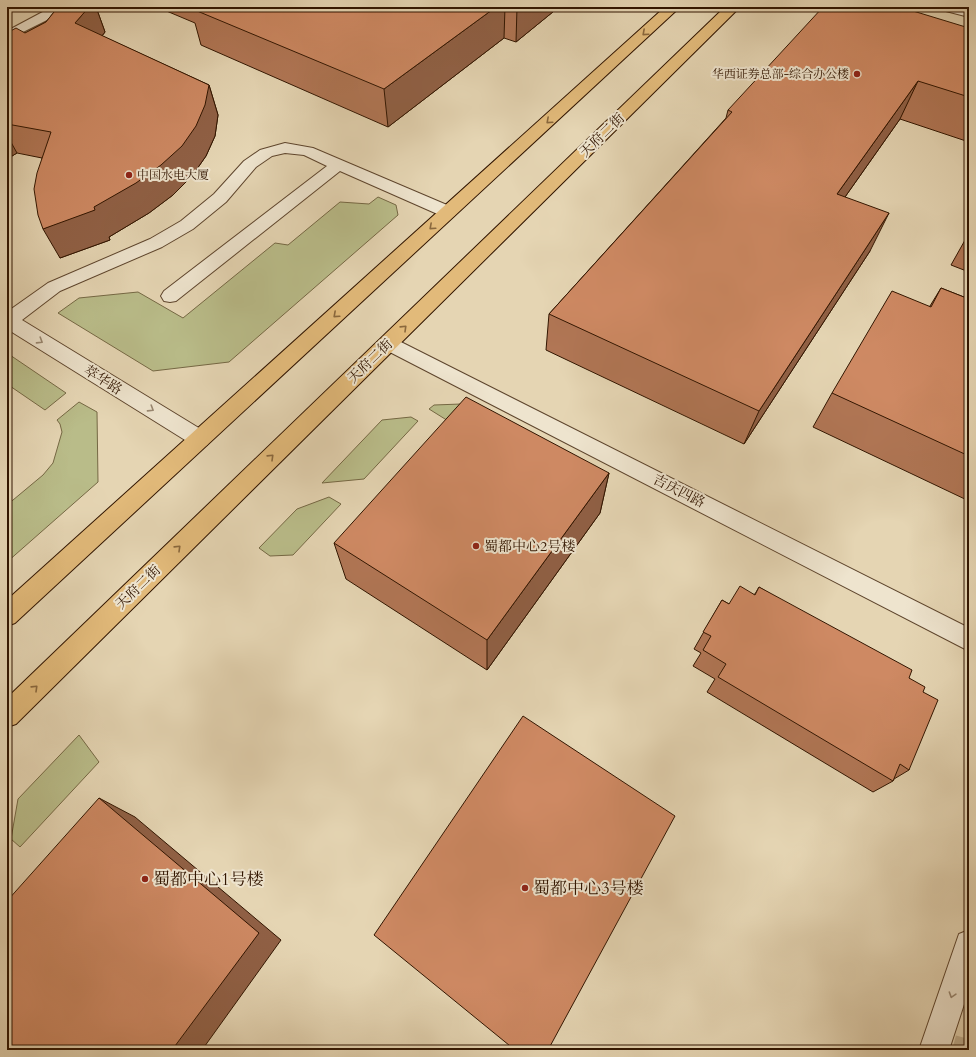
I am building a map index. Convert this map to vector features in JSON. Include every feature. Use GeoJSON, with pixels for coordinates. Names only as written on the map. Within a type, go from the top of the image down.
{"type":"FeatureCollection","features":[{"type":"Feature","properties":{"kind":"main road","name":"天府二街"},"geometry":{"type":"LineString","coordinates":[[7,715],[733,7]]}},
{"type":"Feature","properties":{"kind":"main road"},"geometry":{"type":"LineString","coordinates":[[7,615],[671,8]]}},
{"type":"Feature","properties":{"kind":"street"},"geometry":{"type":"LineString","coordinates":[[7,36],[62,7]]}},
{"type":"Feature","properties":{"kind":"street"},"geometry":{"type":"LineString","coordinates":[[947,7],[969,13]]}},
{"type":"Feature","properties":{"kind":"street"},"geometry":{"type":"LineString","coordinates":[[7,321],[54,287],[156,243],[187,225],[220,198],[250,164],[266,153],[285,148],[306,151],[340,164],[448,212]]}},
{"type":"Feature","properties":{"kind":"street"},"geometry":{"type":"LineString","coordinates":[[170,296],[340,164]]}},
{"type":"Feature","properties":{"kind":"street","name":"萃华路"},"geometry":{"type":"LineString","coordinates":[[7,321],[200,439]]}},
{"type":"Feature","properties":{"kind":"street","name":"吉庆四路"},"geometry":{"type":"LineString","coordinates":[[389,343],[969,640]]}},
{"type":"Feature","properties":{"kind":"street"},"geometry":{"type":"LineString","coordinates":[[934,1050],[969,944]]}},
{"type":"Feature","properties":{"kind":"green space"},"geometry":{"type":"Polygon","coordinates":[[[378,197],[396,205],[398,215],[229,362],[153,371],[58,313],[79,298],[138,292],[183,318],[275,243],[288,245],[340,202],[369,204],[378,197]]]}},
{"type":"Feature","properties":{"kind":"green space"},"geometry":{"type":"Polygon","coordinates":[[[7,353],[66,393],[45,410],[7,384],[7,353]]]}},
{"type":"Feature","properties":{"kind":"green space"},"geometry":{"type":"Polygon","coordinates":[[[79,402],[97,412],[98,482],[7,562],[7,505],[43,475],[53,463],[62,432],[60,424],[57,420],[79,402]]]}},
{"type":"Feature","properties":{"kind":"green space"},"geometry":{"type":"Polygon","coordinates":[[[461,404],[453,424],[429,409],[434,405],[461,404]]]}},
{"type":"Feature","properties":{"kind":"green space"},"geometry":{"type":"Polygon","coordinates":[[[411,417],[418,421],[364,479],[322,483],[382,420],[411,417]]]}},
{"type":"Feature","properties":{"kind":"green space"},"geometry":{"type":"Polygon","coordinates":[[[329,497],[341,504],[293,555],[270,556],[259,548],[297,509],[329,497]]]}},
{"type":"Feature","properties":{"kind":"green space"},"geometry":{"type":"Polygon","coordinates":[[[79,735],[99,762],[20,847],[11,839],[18,799],[79,735]]]}},
{"type":"Feature","properties":{"kind":"building"},"geometry":{"type":"Polygon","coordinates":[[[58,7],[89,7],[75,23],[209,85],[205,105],[196,126],[182,146],[161,165],[136,183],[94,207],[95,210],[43,229],[38,215],[34,189],[37,173],[51,132],[7,124],[7,33],[16,28],[25,33],[46,22],[58,7]]]}},
{"type":"Feature","properties":{"kind":"building"},"geometry":{"type":"Polygon","coordinates":[[[190,7],[496,7],[384,89],[190,7]]]}},
{"type":"Feature","properties":{"kind":"building"},"geometry":{"type":"Polygon","coordinates":[[[823,7],[900,7],[969,28],[969,97],[918,81],[837,194],[889,213],[759,411],[549,314],[732,112],[728,110],[823,7]]]}},
{"type":"Feature","properties":{"kind":"building"},"geometry":{"type":"Polygon","coordinates":[[[941,288],[969,299],[969,456],[832,393],[892,291],[931,307],[941,288]]]}},
{"type":"Feature","properties":{"kind":"building","name":"蜀都中心2号楼"},"geometry":{"type":"Polygon","coordinates":[[[466,397],[609,473],[487,640],[334,543],[466,397]]]}},
{"type":"Feature","properties":{"kind":"building"},"geometry":{"type":"Polygon","coordinates":[[[740,586],[755,595],[759,587],[912,670],[909,678],[925,687],[923,692],[938,700],[909,770],[900,764],[893,781],[718,677],[726,664],[703,650],[711,636],[703,632],[722,600],[729,604],[740,586]]]}},
{"type":"Feature","properties":{"kind":"building","name":"蜀都中心3号楼"},"geometry":{"type":"Polygon","coordinates":[[[523,716],[675,816],[548,1050],[515,1050],[374,935],[523,716]]]}},
{"type":"Feature","properties":{"kind":"building","name":"蜀都中心1号楼"},"geometry":{"type":"Polygon","coordinates":[[[99,798],[259,933],[172,1050],[7,1050],[7,901],[99,798]]]}},
{"type":"Feature","properties":{"kind":"tunnel"},"geometry":{"type":"LineString","coordinates":[[966,1050],[969,1039]]}},
{"type":"Feature","properties":{"kind":"place","name":"华西证券总部-综合办公楼"},"geometry":{"type":"Point","coordinates":[857,74]}},
{"type":"Feature","properties":{"kind":"place","name":"中国水电大厦"},"geometry":{"type":"Point","coordinates":[129,175]}},
{"type":"Feature","properties":{"kind":"place","name":"蜀都中心2号楼"},"geometry":{"type":"Point","coordinates":[476,546]}},
{"type":"Feature","properties":{"kind":"place","name":"蜀都中心1号楼"},"geometry":{"type":"Point","coordinates":[145,879]}},
{"type":"Feature","properties":{"kind":"place","name":"蜀都中心3号楼"},"geometry":{"type":"Point","coordinates":[525,888]}}]}
